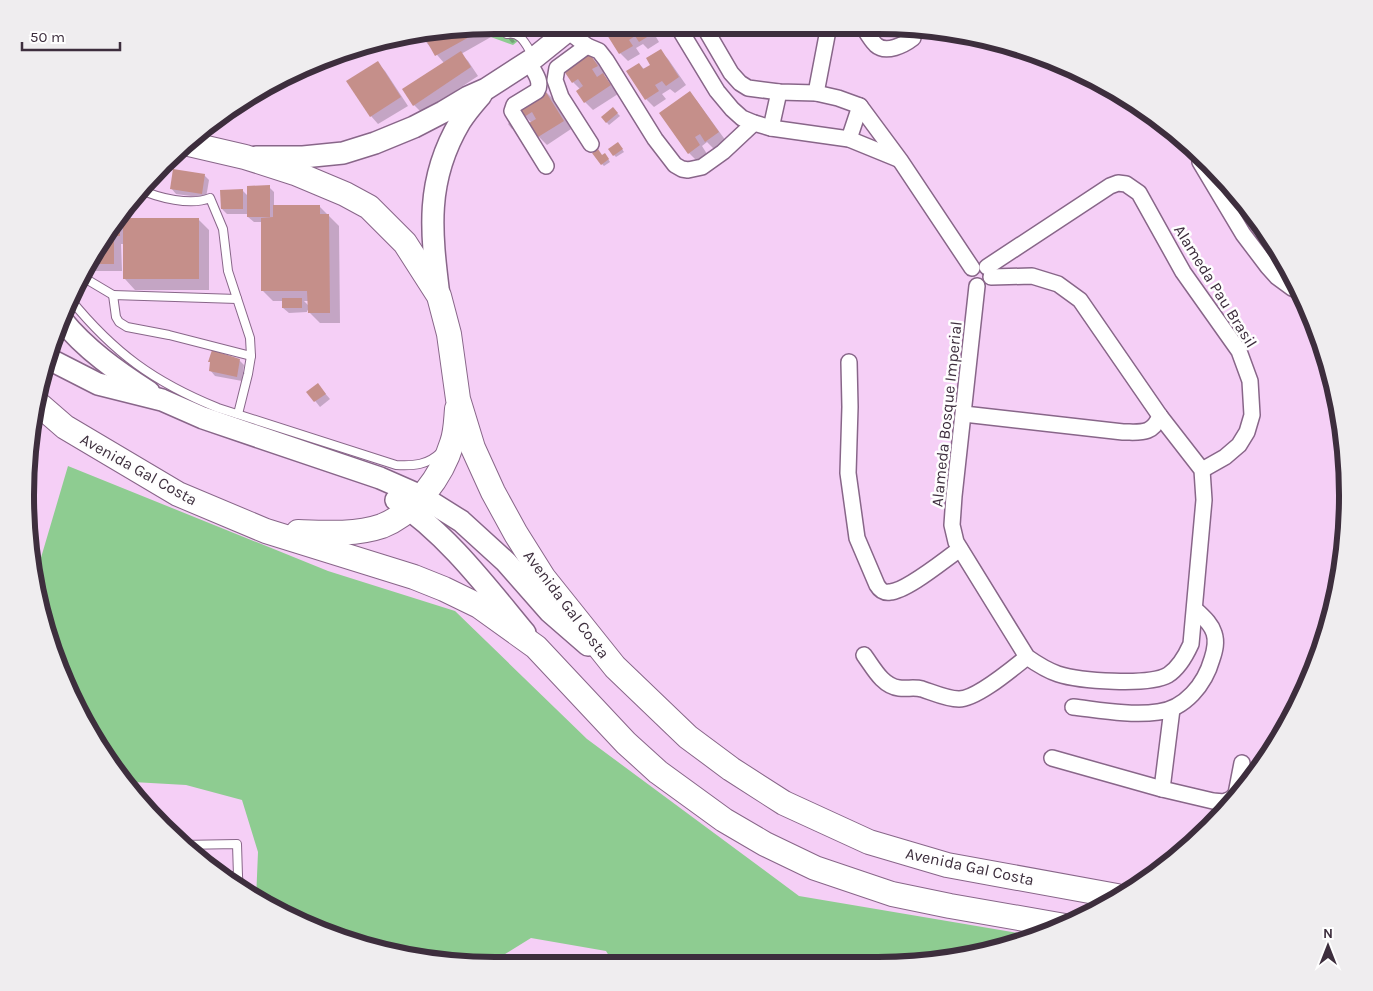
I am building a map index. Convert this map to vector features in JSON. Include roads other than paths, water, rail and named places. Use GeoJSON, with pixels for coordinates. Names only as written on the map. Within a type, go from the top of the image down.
{"type":"FeatureCollection","features":[{"type":"Feature","properties":{"kind":"main road"},"geometry":{"type":"LineString","coordinates":[[246,157],[303,157],[343,153],[375,143],[414,127],[486,89],[532,60],[564,34]]}},
{"type":"Feature","properties":{"kind":"main road"},"geometry":{"type":"LineString","coordinates":[[438,296],[433,250],[432,208],[435,185],[442,159],[461,121],[486,89]]}},
{"type":"Feature","properties":{"kind":"main road","name":"Avenida Gal Costa"},"geometry":{"type":"LineString","coordinates":[[194,145],[246,157],[295,173],[345,194],[368,207],[405,243],[438,296],[449,334],[458,399],[473,448],[493,492],[516,534],[543,576],[614,667],[688,737],[731,769],[784,803],[869,842],[947,865],[1109,895]]}},
{"type":"Feature","properties":{"kind":"main road"},"geometry":{"type":"LineString","coordinates":[[67,325],[104,360],[162,400]]}},
{"type":"Feature","properties":{"kind":"main road"},"geometry":{"type":"LineString","coordinates":[[54,361],[98,384],[162,400],[203,418],[341,465],[416,502],[461,521],[506,562],[550,612],[614,667]]}},
{"type":"Feature","properties":{"kind":"main road"},"geometry":{"type":"LineString","coordinates":[[266,531],[321,533],[364,530],[382,526],[416,502],[442,468],[453,442],[458,399]]}},
{"type":"Feature","properties":{"kind":"main road","name":"Avenida Gal Costa"},"geometry":{"type":"LineString","coordinates":[[43,408],[65,427],[178,494],[266,531],[414,577],[479,606],[536,647],[626,743],[658,772],[724,820],[765,844],[815,868],[892,894],[1050,923]]}},
{"type":"Feature","properties":{"kind":"main road"},"geometry":{"type":"LineString","coordinates":[[41,415],[65,427]]}},
{"type":"Feature","properties":{"kind":"main road"},"geometry":{"type":"LineString","coordinates":[[416,502],[536,647]]}},
{"type":"Feature","properties":{"kind":"street"},"geometry":{"type":"LineString","coordinates":[[577,34],[587,46],[599,50],[655,139],[675,165],[682,169],[688,170],[702,167],[723,152],[754,124]]}},
{"type":"Feature","properties":{"kind":"street"},"geometry":{"type":"LineString","coordinates":[[683,34],[717,90],[732,110],[742,118],[754,124],[771,128],[849,139],[900,160]]}},
{"type":"Feature","properties":{"kind":"street"},"geometry":{"type":"LineString","coordinates":[[708,34],[731,73],[740,83],[748,88],[779,92],[816,93],[860,106],[849,139]]}},
{"type":"Feature","properties":{"kind":"street"},"geometry":{"type":"LineString","coordinates":[[816,93],[827,34]]}},
{"type":"Feature","properties":{"kind":"street"},"geometry":{"type":"LineString","coordinates":[[868,34],[876,45],[881,48],[904,45],[913,38]]}},
{"type":"Feature","properties":{"kind":"street"},"geometry":{"type":"LineString","coordinates":[[587,46],[557,68],[555,80],[560,97],[591,144]]}},
{"type":"Feature","properties":{"kind":"street"},"geometry":{"type":"LineString","coordinates":[[532,60],[540,83],[539,87],[537,91],[514,105],[512,111],[546,166]]}},
{"type":"Feature","properties":{"kind":"street"},"geometry":{"type":"LineString","coordinates":[[771,128],[779,92]]}},
{"type":"Feature","properties":{"kind":"street","name":"Alameda Bosque Imperial"},"geometry":{"type":"LineString","coordinates":[[860,106],[900,160],[972,268],[969,272],[970,281],[977,286],[952,509],[952,525],[956,542],[960,549],[1028,657],[1037,665],[1059,674],[1098,680],[1134,681],[1168,675],[1180,664],[1191,644],[1195,609],[1204,500],[1202,470]]}},
{"type":"Feature","properties":{"kind":"street"},"geometry":{"type":"LineString","coordinates":[[1204,170],[1243,234],[1268,267],[1289,286]]}},
{"type":"Feature","properties":{"kind":"street","name":"Alameda Pau Brasil"},"geometry":{"type":"LineString","coordinates":[[989,272],[1110,186],[1118,183],[1126,184],[1139,192],[1183,272],[1239,351],[1250,381],[1252,415],[1247,432],[1239,445],[1225,457],[1202,470]]}},
{"type":"Feature","properties":{"kind":"street"},"geometry":{"type":"LineString","coordinates":[[972,268],[979,265],[989,272],[1032,276],[1058,284],[1080,300],[1160,416],[1202,470]]}},
{"type":"Feature","properties":{"kind":"street"},"geometry":{"type":"LineString","coordinates":[[977,286],[985,286],[990,280],[989,272]]}},
{"type":"Feature","properties":{"kind":"street"},"geometry":{"type":"LineString","coordinates":[[849,362],[848,473],[857,538],[877,585],[881,591],[889,593],[902,589],[960,549]]}},
{"type":"Feature","properties":{"kind":"street"},"geometry":{"type":"LineString","coordinates":[[964,414],[1143,432],[1152,429],[1157,424],[1160,416]]}},
{"type":"Feature","properties":{"kind":"street"},"geometry":{"type":"LineString","coordinates":[[1073,707],[1144,713],[1157,712],[1172,709],[1188,698],[1199,687],[1210,667],[1216,641],[1211,625],[1195,609]]}},
{"type":"Feature","properties":{"kind":"street"},"geometry":{"type":"LineString","coordinates":[[864,655],[885,682],[892,687],[919,689],[962,699],[996,681],[1028,657]]}},
{"type":"Feature","properties":{"kind":"street"},"geometry":{"type":"LineString","coordinates":[[1162,789],[1172,709]]}},
{"type":"Feature","properties":{"kind":"street"},"geometry":{"type":"LineString","coordinates":[[1052,758],[1162,789],[1223,802]]}},
{"type":"Feature","properties":{"kind":"street"},"geometry":{"type":"LineString","coordinates":[[1238,784],[1242,764]]}},
{"type":"Feature","properties":{"kind":"lane"},"geometry":{"type":"LineString","coordinates":[[507,34],[517,34],[520,36],[532,60]]}},
{"type":"Feature","properties":{"kind":"lane"},"geometry":{"type":"LineString","coordinates":[[147,192],[164,198],[201,202],[210,198],[223,229],[228,271],[250,338],[248,374],[238,414]]}},
{"type":"Feature","properties":{"kind":"lane"},"geometry":{"type":"LineString","coordinates":[[87,280],[113,295],[237,299]]}},
{"type":"Feature","properties":{"kind":"lane"},"geometry":{"type":"LineString","coordinates":[[113,295],[116,317],[119,322],[127,327],[169,335],[250,356]]}},
{"type":"Feature","properties":{"kind":"lane"},"geometry":{"type":"LineString","coordinates":[[75,305],[95,328],[135,365],[165,384],[192,397],[238,414],[383,461],[406,466],[417,466],[427,462],[438,454],[454,433]]}},
{"type":"Feature","properties":{"kind":"lane"},"geometry":{"type":"LineString","coordinates":[[193,845],[237,844],[238,876],[235,876]]}}]}
